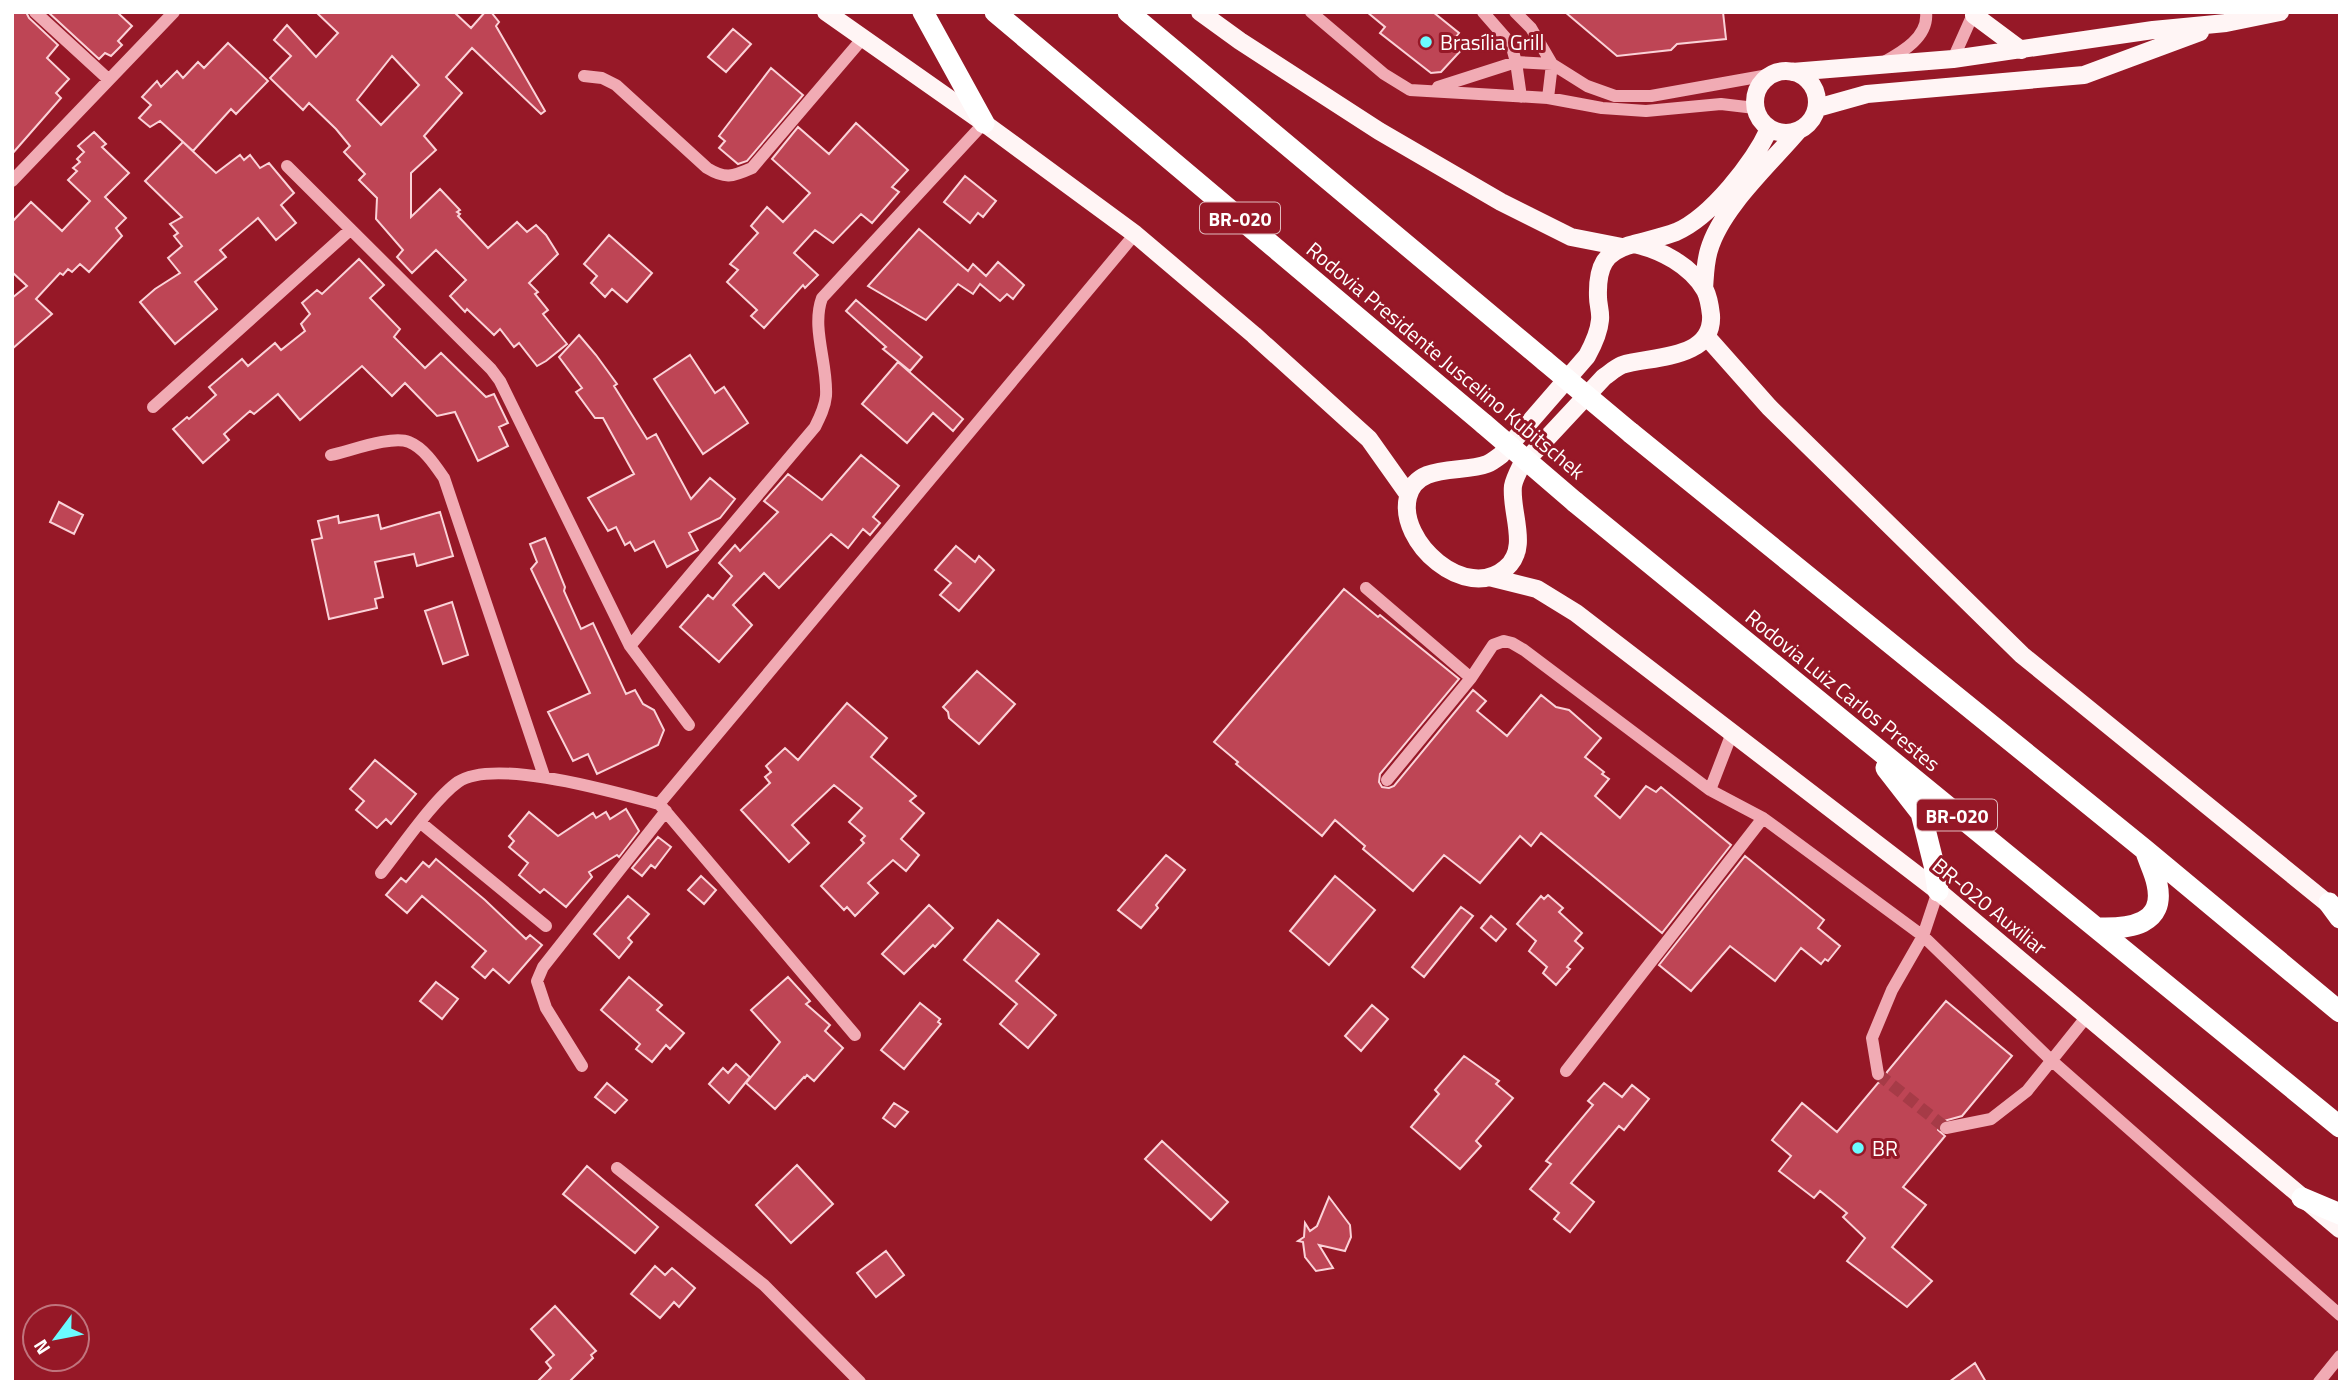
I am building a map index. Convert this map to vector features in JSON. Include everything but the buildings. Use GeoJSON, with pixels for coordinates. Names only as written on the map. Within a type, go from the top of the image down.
{"type":"FeatureCollection","features":[{"type":"Feature","properties":{"kind":"highway"},"geometry":{"type":"LineString","coordinates":[[923,12],[984,123]]}},
{"type":"Feature","properties":{"kind":"highway","name":"Rodovia Presidente Juscelino Kubitschek"},"geometry":{"type":"LineString","coordinates":[[995,12],[1575,502]]}},
{"type":"Feature","properties":{"kind":"highway"},"geometry":{"type":"LineString","coordinates":[[1128,12],[1632,433],[2340,1012]]}},
{"type":"Feature","properties":{"kind":"highway","name":"Rodovia Luiz Carlos Prestes"},"geometry":{"type":"LineString","coordinates":[[1575,502],[2340,1127]]}},
{"type":"Feature","properties":{"kind":"highway"},"geometry":{"type":"LineString","coordinates":[[1863,739],[1921,813],[1938,891]]}},
{"type":"Feature","properties":{"kind":"highway"},"geometry":{"type":"LineString","coordinates":[[2098,928],[2133,927],[2155,912],[2158,900],[2157,884],[2144,849]]}},
{"type":"Feature","properties":{"kind":"highway"},"geometry":{"type":"LineString","coordinates":[[2302,1198],[2340,1214]]}},
{"type":"Feature","properties":{"kind":"main road"},"geometry":{"type":"LineString","coordinates":[[826,12],[1135,234],[1254,334],[1370,439],[1408,494],[1418,481],[1430,473],[1487,464],[1501,455],[1587,356],[1597,338],[1600,318],[1599,271],[1605,258],[1628,246],[1676,232],[1700,216],[1747,165],[1761,146],[1769,128]]}},
{"type":"Feature","properties":{"kind":"main road"},"geometry":{"type":"LineString","coordinates":[[1200,12],[1379,131],[1502,202],[1571,237],[1628,246],[1668,256],[1686,268],[1704,289],[1710,303],[1711,322],[1706,336],[1679,354],[1619,366],[1604,377],[1521,466],[1513,485],[1518,536],[1515,555],[1506,568],[1489,577]]}},
{"type":"Feature","properties":{"kind":"main road"},"geometry":{"type":"LineString","coordinates":[[1792,72],[1809,81],[1817,99],[1817,108],[1807,126],[1788,134],[1769,128],[1760,120],[1755,108],[1760,85],[1774,74],[1792,72],[1878,66],[1953,59],[2152,30],[2226,23],[2280,12]]}},
{"type":"Feature","properties":{"kind":"main road"},"geometry":{"type":"LineString","coordinates":[[1974,14],[2021,50]]}},
{"type":"Feature","properties":{"kind":"main road"},"geometry":{"type":"LineString","coordinates":[[1817,108],[1867,94],[2084,75],[2226,23]]}},
{"type":"Feature","properties":{"kind":"main road"},"geometry":{"type":"LineString","coordinates":[[1932,90],[1953,59]]}},
{"type":"Feature","properties":{"kind":"main road"},"geometry":{"type":"LineString","coordinates":[[1704,289],[1709,250],[1717,230],[1736,203],[1798,131]]}},
{"type":"Feature","properties":{"kind":"main road"},"geometry":{"type":"LineString","coordinates":[[1706,336],[1769,407],[2022,654],[2336,911]]}},
{"type":"Feature","properties":{"kind":"main road","name":"BR-020 Auxiliar"},"geometry":{"type":"LineString","coordinates":[[1408,494],[1406,514],[1412,533],[1435,559],[1456,574],[1476,579],[1489,577],[1537,589],[1576,613],[1938,891],[2340,1229]]}},
{"type":"Feature","properties":{"kind":"street"},"geometry":{"type":"LineString","coordinates":[[35,12],[108,79]]}},
{"type":"Feature","properties":{"kind":"street"},"geometry":{"type":"LineString","coordinates":[[12,181],[174,12]]}},
{"type":"Feature","properties":{"kind":"street"},"geometry":{"type":"LineString","coordinates":[[1311,12],[1384,74],[1410,89],[1549,98],[1602,108],[1646,111],[1721,104],[1755,108]]}},
{"type":"Feature","properties":{"kind":"street"},"geometry":{"type":"LineString","coordinates":[[1515,12],[1531,28],[1552,64],[1587,86],[1615,96],[1651,96],[1774,74]]}},
{"type":"Feature","properties":{"kind":"street"},"geometry":{"type":"LineString","coordinates":[[1878,66],[1906,50],[1920,34],[1926,12]]}},
{"type":"Feature","properties":{"kind":"street"},"geometry":{"type":"LineString","coordinates":[[1484,13],[1511,44],[1521,97]]}},
{"type":"Feature","properties":{"kind":"street"},"geometry":{"type":"LineString","coordinates":[[1953,59],[1974,14]]}},
{"type":"Feature","properties":{"kind":"street"},"geometry":{"type":"LineString","coordinates":[[584,76],[602,78],[616,85],[706,168],[721,176],[737,175],[752,168],[863,38]]}},
{"type":"Feature","properties":{"kind":"street"},"geometry":{"type":"LineString","coordinates":[[1432,90],[1516,62],[1552,64]]}},
{"type":"Feature","properties":{"kind":"street"},"geometry":{"type":"LineString","coordinates":[[1549,98],[1552,64]]}},
{"type":"Feature","properties":{"kind":"street"},"geometry":{"type":"LineString","coordinates":[[629,646],[815,426],[823,411],[826,396],[817,312],[822,298],[984,123]]}},
{"type":"Feature","properties":{"kind":"street"},"geometry":{"type":"LineString","coordinates":[[287,166],[500,381],[629,646],[689,725]]}},
{"type":"Feature","properties":{"kind":"street"},"geometry":{"type":"LineString","coordinates":[[153,407],[350,230]]}},
{"type":"Feature","properties":{"kind":"street"},"geometry":{"type":"LineString","coordinates":[[582,1066],[546,1008],[537,981],[543,967],[662,807],[1135,234]]}},
{"type":"Feature","properties":{"kind":"street"},"geometry":{"type":"LineString","coordinates":[[331,456],[396,439],[408,441],[419,448],[444,478],[544,776]]}},
{"type":"Feature","properties":{"kind":"street"},"geometry":{"type":"LineString","coordinates":[[1366,588],[1471,678]]}},
{"type":"Feature","properties":{"kind":"street"},"geometry":{"type":"LineString","coordinates":[[1387,780],[1471,678],[1493,645],[1503,641],[1512,643],[1710,790],[1763,818],[1923,936],[2050,1060],[2340,1315]]}},
{"type":"Feature","properties":{"kind":"street"},"geometry":{"type":"LineString","coordinates":[[1710,790],[1732,733]]}},
{"type":"Feature","properties":{"kind":"street"},"geometry":{"type":"LineString","coordinates":[[381,873],[440,799],[459,781],[482,774],[544,776],[662,807],[855,1035]]}},
{"type":"Feature","properties":{"kind":"street"},"geometry":{"type":"LineString","coordinates":[[1566,1072],[1763,818]]}},
{"type":"Feature","properties":{"kind":"street"},"geometry":{"type":"LineString","coordinates":[[421,822],[546,926]]}},
{"type":"Feature","properties":{"kind":"street"},"geometry":{"type":"LineString","coordinates":[[1878,1074],[1872,1038],[1892,990],[1923,936],[1938,891]]}},
{"type":"Feature","properties":{"kind":"street"},"geometry":{"type":"LineString","coordinates":[[1947,1128],[1991,1119],[2027,1091],[2088,1015]]}},
{"type":"Feature","properties":{"kind":"street"},"geometry":{"type":"LineString","coordinates":[[617,1168],[764,1284],[860,1382]]}},
{"type":"Feature","properties":{"kind":"street"},"geometry":{"type":"LineString","coordinates":[[2319,1382],[2340,1356]]}},
{"type":"Feature","properties":{"kind":"tunnel"},"geometry":{"type":"LineString","coordinates":[[1878,1074],[1946,1128]]}},
{"type":"Feature","properties":{"kind":"place","name":"Brasília Grill"},"geometry":{"type":"Point","coordinates":[1426,42]}},
{"type":"Feature","properties":{"kind":"place","name":"BR"},"geometry":{"type":"Point","coordinates":[1858,1148]}}]}
